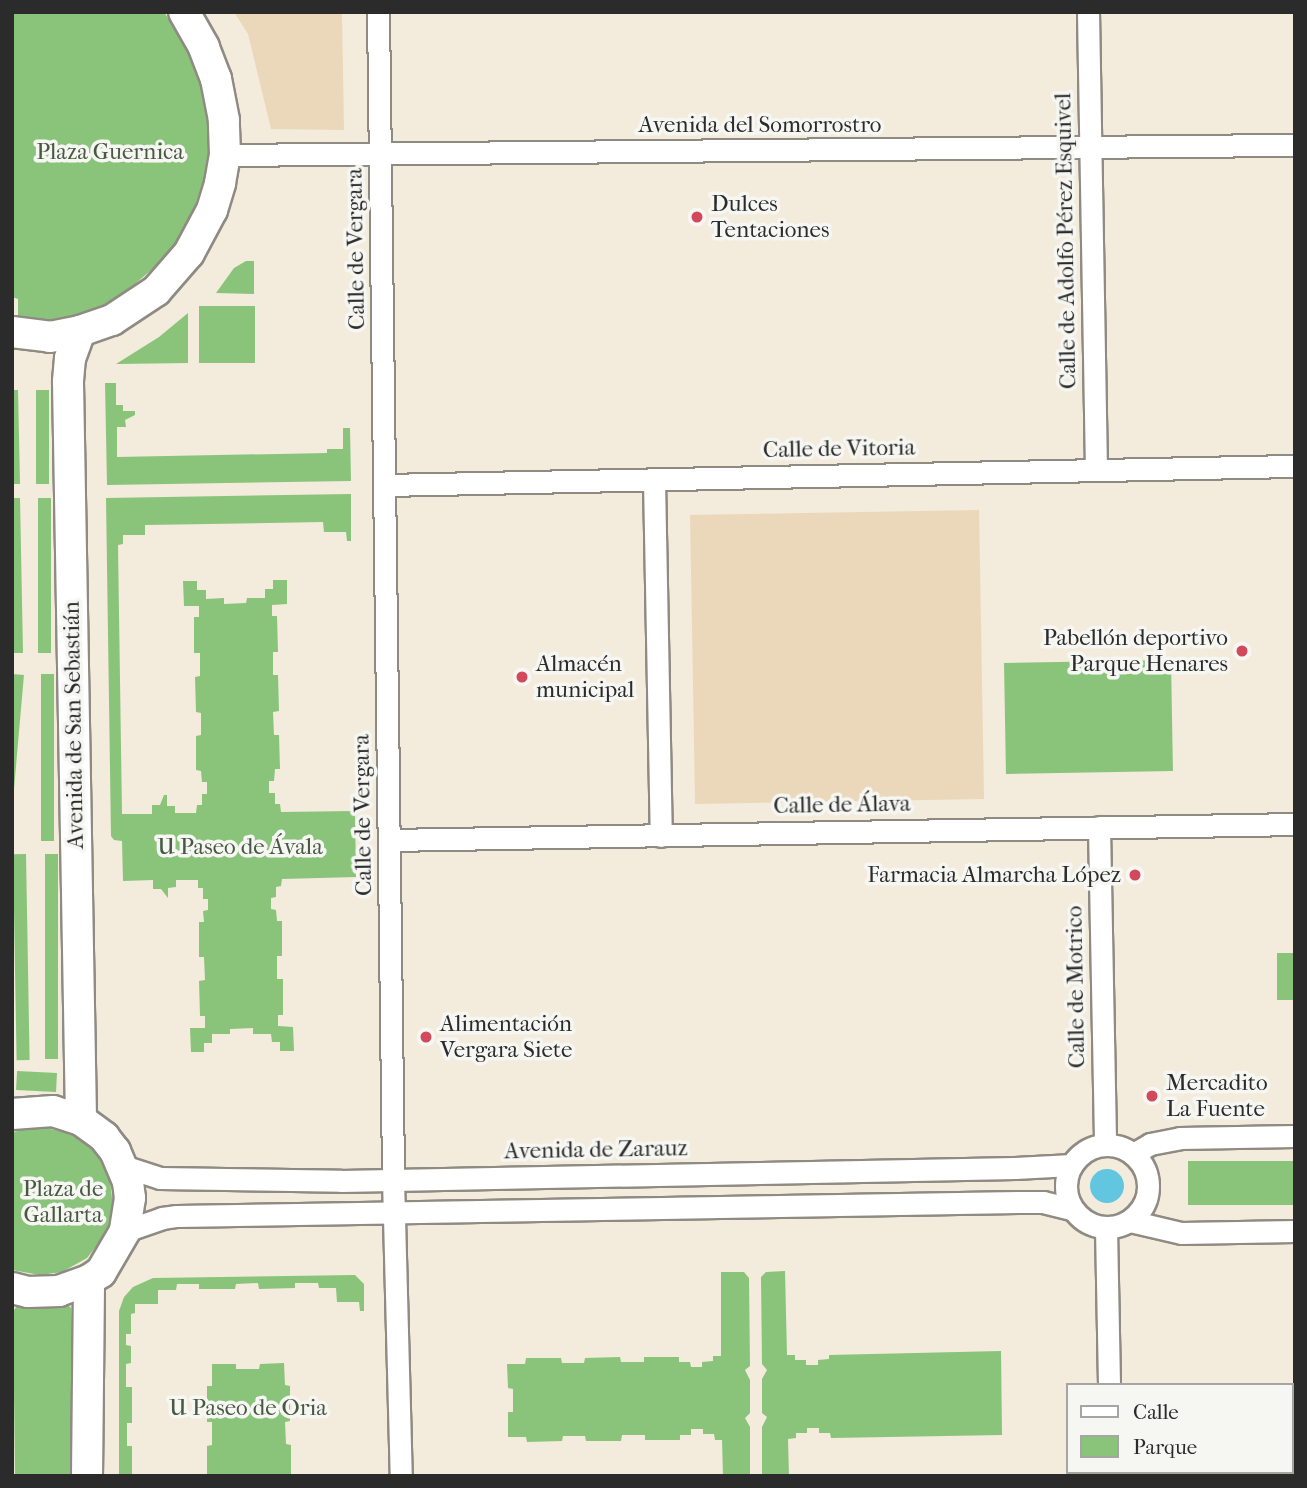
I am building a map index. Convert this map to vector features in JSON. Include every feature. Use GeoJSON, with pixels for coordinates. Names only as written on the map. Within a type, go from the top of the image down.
{"type":"FeatureCollection","features":[{"type":"Feature","properties":{"kind":"street"},"geometry":{"type":"LineString","coordinates":[[12,332],[51,337],[112,320],[156,291],[189,253],[212,210],[225,155],[225,120],[216,79],[204,47],[184,12]]}},
{"type":"Feature","properties":{"kind":"street","name":"Calle de Vergara"},"geometry":{"type":"LineString","coordinates":[[378,12],[393,1179],[401,1476]]}},
{"type":"Feature","properties":{"kind":"street","name":"Calle de Adolfo Pérez Esquivel"},"geometry":{"type":"LineString","coordinates":[[1088,12],[1096,469]]}},
{"type":"Feature","properties":{"kind":"street","name":"Avenida del Somorrostro"},"geometry":{"type":"LineString","coordinates":[[225,155],[1295,145]]}},
{"type":"Feature","properties":{"kind":"street","name":"Avenida de San Sebastián"},"geometry":{"type":"LineString","coordinates":[[80,331],[70,358],[68,382],[81,1120]]}},
{"type":"Feature","properties":{"kind":"street","name":"Calle de Vitoria"},"geometry":{"type":"LineString","coordinates":[[385,485],[1295,466]]}},
{"type":"Feature","properties":{"kind":"street"},"geometry":{"type":"LineString","coordinates":[[654,480],[661,836]]}},
{"type":"Feature","properties":{"kind":"street","name":"Calle de Álava"},"geometry":{"type":"LineString","coordinates":[[390,840],[1295,824]]}},
{"type":"Feature","properties":{"kind":"street","name":"Calle de Motrico"},"geometry":{"type":"LineString","coordinates":[[1099,827],[1105,1145]]}},
{"type":"Feature","properties":{"kind":"street"},"geometry":{"type":"LineString","coordinates":[[12,1114],[53,1111],[81,1120],[104,1137],[123,1166],[130,1198],[125,1231],[107,1265],[89,1280],[59,1292],[28,1292],[12,1288]]}},
{"type":"Feature","properties":{"kind":"street"},"geometry":{"type":"LineString","coordinates":[[1133,1154],[1150,1144],[1180,1138],[1295,1136]]}},
{"type":"Feature","properties":{"kind":"street"},"geometry":{"type":"LineString","coordinates":[[1072,1209],[1066,1187],[1072,1165],[1086,1150],[1105,1145],[1120,1147],[1133,1154],[1144,1169],[1148,1188],[1143,1207],[1130,1221]]}},
{"type":"Feature","properties":{"kind":"street","name":"Avenida de Zarauz"},"geometry":{"type":"LineString","coordinates":[[123,1166],[160,1178],[393,1179],[1001,1169],[1072,1165]]}},
{"type":"Feature","properties":{"kind":"street"},"geometry":{"type":"LineString","coordinates":[[125,1231],[162,1218],[177,1216],[1018,1202],[1043,1202],[1072,1209],[1087,1223],[1106,1228],[1130,1221],[1181,1233],[1295,1231]]}},
{"type":"Feature","properties":{"kind":"street"},"geometry":{"type":"LineString","coordinates":[[1106,1228],[1109,1383]]}},
{"type":"Feature","properties":{"kind":"street"},"geometry":{"type":"LineString","coordinates":[[87,1476],[89,1280]]}},
{"type":"Feature","properties":{"kind":"shaded area"},"geometry":{"type":"Polygon","coordinates":[[[234,12],[342,12],[344,130],[271,129],[248,34],[234,12]]]}},
{"type":"Feature","properties":{"kind":"shaded area"},"geometry":{"type":"Polygon","coordinates":[[[979,510],[984,799],[695,804],[690,515],[979,510]]]}},
{"type":"Feature","properties":{"kind":"green space","name":"Plaza Guernica"},"geometry":{"type":"Polygon","coordinates":[[[12,12],[164,12],[187,47],[206,94],[210,147],[206,173],[190,220],[177,242],[157,265],[115,301],[100,309],[54,324],[18,323],[18,299],[12,297],[12,12]]]}},
{"type":"Feature","properties":{"kind":"green space"},"geometry":{"type":"Polygon","coordinates":[[[246,261],[254,261],[254,294],[216,293],[234,268],[246,261]]]}},
{"type":"Feature","properties":{"kind":"green space"},"geometry":{"type":"Polygon","coordinates":[[[199,306],[255,306],[255,363],[199,363],[199,306]]]}},
{"type":"Feature","properties":{"kind":"green space"},"geometry":{"type":"Polygon","coordinates":[[[188,313],[188,363],[116,364],[159,337],[188,313]]]}},
{"type":"Feature","properties":{"kind":"green space"},"geometry":{"type":"Polygon","coordinates":[[[105,383],[116,383],[116,405],[123,405],[123,411],[135,411],[135,415],[125,420],[126,427],[117,427],[117,457],[327,453],[327,449],[343,449],[343,428],[350,428],[351,481],[107,485],[105,383]]]}},
{"type":"Feature","properties":{"kind":"green space"},"geometry":{"type":"Polygon","coordinates":[[[12,390],[18,390],[20,484],[12,484],[12,390]]]}},
{"type":"Feature","properties":{"kind":"green space"},"geometry":{"type":"Polygon","coordinates":[[[36,390],[49,390],[49,484],[36,484],[36,390]]]}},
{"type":"Feature","properties":{"kind":"green space","name":"U Paseo de Ávala"},"geometry":{"type":"Polygon","coordinates":[[[351,494],[351,541],[347,541],[346,532],[324,532],[323,522],[145,525],[145,535],[123,535],[123,544],[118,545],[122,814],[152,814],[152,805],[160,805],[164,795],[167,795],[167,806],[175,806],[175,813],[196,813],[197,805],[202,805],[202,794],[207,794],[207,782],[202,782],[201,771],[196,770],[196,736],[201,735],[201,713],[196,712],[195,677],[200,676],[200,653],[194,653],[194,617],[199,617],[199,606],[184,606],[183,581],[197,581],[197,590],[206,590],[206,599],[224,598],[224,604],[246,603],[247,598],[265,598],[265,589],[273,589],[273,580],[287,580],[287,604],[272,605],[272,616],[277,616],[278,652],[273,652],[273,675],[278,675],[279,711],[273,712],[274,735],[279,735],[280,769],[275,769],[274,781],[269,781],[269,793],[275,793],[275,804],[280,804],[281,812],[355,811],[356,877],[282,879],[281,886],[276,887],[276,897],[271,898],[271,909],[276,910],[277,921],[282,921],[282,956],[277,956],[277,979],[283,979],[283,1015],[278,1015],[278,1026],[293,1027],[294,1051],[280,1051],[280,1042],[272,1042],[271,1034],[253,1034],[253,1028],[230,1029],[230,1034],[212,1034],[212,1043],[204,1043],[204,1052],[191,1052],[190,1028],[205,1028],[205,1016],[200,1016],[199,981],[205,980],[204,957],[199,957],[199,922],[204,922],[203,911],[208,910],[208,899],[203,899],[203,888],[198,888],[198,880],[176,880],[176,887],[168,888],[168,898],[161,889],[153,889],[153,880],[123,881],[122,841],[114,840],[111,836],[106,498],[351,494]]]}},
{"type":"Feature","properties":{"kind":"green space"},"geometry":{"type":"Polygon","coordinates":[[[12,498],[20,498],[23,653],[12,653],[12,498]]]}},
{"type":"Feature","properties":{"kind":"green space"},"geometry":{"type":"Polygon","coordinates":[[[38,498],[51,498],[51,653],[38,653],[38,498]]]}},
{"type":"Feature","properties":{"kind":"green space"},"geometry":{"type":"Polygon","coordinates":[[[1171,660],[1173,771],[1006,774],[1004,663],[1171,660]]]}},
{"type":"Feature","properties":{"kind":"green space"},"geometry":{"type":"Polygon","coordinates":[[[12,674],[24,675],[12,812],[12,674]]]}},
{"type":"Feature","properties":{"kind":"green space"},"geometry":{"type":"Polygon","coordinates":[[[41,674],[54,674],[54,841],[41,841],[41,674]]]}},
{"type":"Feature","properties":{"kind":"green space"},"geometry":{"type":"Polygon","coordinates":[[[13,854],[26,854],[30,1060],[17,1060],[13,854]]]}},
{"type":"Feature","properties":{"kind":"green space"},"geometry":{"type":"Polygon","coordinates":[[[45,854],[58,854],[58,1059],[45,1059],[45,854]]]}},
{"type":"Feature","properties":{"kind":"green space"},"geometry":{"type":"Polygon","coordinates":[[[1277,953],[1295,953],[1295,1000],[1277,1000],[1277,953]]]}},
{"type":"Feature","properties":{"kind":"green space"},"geometry":{"type":"Polygon","coordinates":[[[17,1071],[57,1073],[56,1092],[16,1090],[17,1071]]]}},
{"type":"Feature","properties":{"kind":"green space","name":"Plaza de Gallarta"},"geometry":{"type":"Polygon","coordinates":[[[42,1127],[72,1134],[97,1154],[110,1180],[113,1207],[106,1234],[87,1258],[62,1272],[40,1275],[12,1270],[12,1132],[42,1127]]]}},
{"type":"Feature","properties":{"kind":"green space"},"geometry":{"type":"Polygon","coordinates":[[[1188,1161],[1295,1161],[1295,1205],[1188,1205],[1188,1161]]]}},
{"type":"Feature","properties":{"kind":"green space"},"geometry":{"type":"Polygon","coordinates":[[[785,1271],[787,1355],[795,1355],[795,1360],[806,1360],[806,1365],[818,1365],[818,1360],[829,1359],[829,1355],[1001,1351],[1002,1435],[831,1438],[830,1433],[819,1433],[819,1428],[807,1428],[807,1433],[796,1433],[796,1438],[788,1439],[789,1476],[762,1476],[762,1427],[767,1417],[762,1413],[762,1379],[767,1370],[762,1364],[761,1277],[766,1272],[785,1271]]]}},
{"type":"Feature","properties":{"kind":"green space"},"geometry":{"type":"Polygon","coordinates":[[[721,1272],[744,1272],[749,1278],[750,1366],[745,1370],[750,1380],[750,1413],[745,1418],[750,1427],[750,1476],[723,1476],[722,1440],[715,1440],[714,1434],[703,1434],[703,1429],[691,1429],[691,1435],[680,1435],[680,1440],[645,1440],[645,1435],[622,1435],[621,1441],[586,1441],[585,1436],[563,1436],[562,1441],[527,1442],[526,1437],[508,1437],[508,1412],[513,1412],[513,1389],[508,1388],[507,1364],[525,1364],[526,1358],[561,1358],[562,1363],[584,1363],[585,1358],[620,1357],[621,1362],[644,1362],[644,1357],[679,1357],[679,1362],[690,1362],[691,1367],[702,1367],[702,1362],[713,1361],[713,1356],[721,1356],[721,1272]]]}},
{"type":"Feature","properties":{"kind":"green space","name":"U Paseo de Oria"},"geometry":{"type":"Polygon","coordinates":[[[355,1275],[364,1284],[364,1311],[360,1311],[359,1302],[337,1302],[336,1288],[319,1288],[318,1283],[295,1283],[295,1288],[259,1289],[258,1283],[236,1284],[235,1289],[199,1289],[199,1284],[177,1284],[176,1290],[158,1290],[158,1304],[135,1304],[135,1313],[131,1314],[131,1334],[126,1334],[126,1345],[131,1346],[131,1363],[126,1364],[126,1387],[132,1387],[132,1423],[127,1423],[127,1446],[132,1446],[132,1476],[119,1476],[119,1311],[124,1297],[133,1287],[153,1278],[355,1275]]]}},
{"type":"Feature","properties":{"kind":"green space"},"geometry":{"type":"Polygon","coordinates":[[[67,1304],[71,1308],[74,1476],[15,1476],[13,1311],[18,1305],[67,1304]]]}},
{"type":"Feature","properties":{"kind":"green space","name":"U Paseo de Oria"},"geometry":{"type":"Polygon","coordinates":[[[284,1363],[285,1385],[290,1386],[290,1421],[285,1422],[286,1444],[291,1445],[291,1476],[207,1476],[207,1446],[212,1445],[212,1422],[207,1422],[207,1386],[212,1386],[212,1364],[236,1364],[236,1369],[259,1369],[260,1364],[284,1363]]]}},
{"type":"Feature","properties":{"kind":"water"},"geometry":{"type":"Polygon","coordinates":[[[1107,1169],[1119,1174],[1124,1186],[1119,1198],[1107,1203],[1095,1198],[1090,1186],[1095,1174],[1107,1169]]]}},
{"type":"Feature","properties":{"kind":"place","name":"Dulces Tentaciones"},"geometry":{"type":"Point","coordinates":[697,217]}},
{"type":"Feature","properties":{"kind":"place","name":"Pabellón deportivo Parque Henares"},"geometry":{"type":"Point","coordinates":[1242,651]}},
{"type":"Feature","properties":{"kind":"place","name":"Almacén municipal"},"geometry":{"type":"Point","coordinates":[522,677]}},
{"type":"Feature","properties":{"kind":"place","name":"Farmacia Almarcha López"},"geometry":{"type":"Point","coordinates":[1135,875]}},
{"type":"Feature","properties":{"kind":"place","name":"Alimentación Vergara Siete"},"geometry":{"type":"Point","coordinates":[426,1037]}},
{"type":"Feature","properties":{"kind":"place","name":"Mercadito La Fuente"},"geometry":{"type":"Point","coordinates":[1152,1096]}}]}
